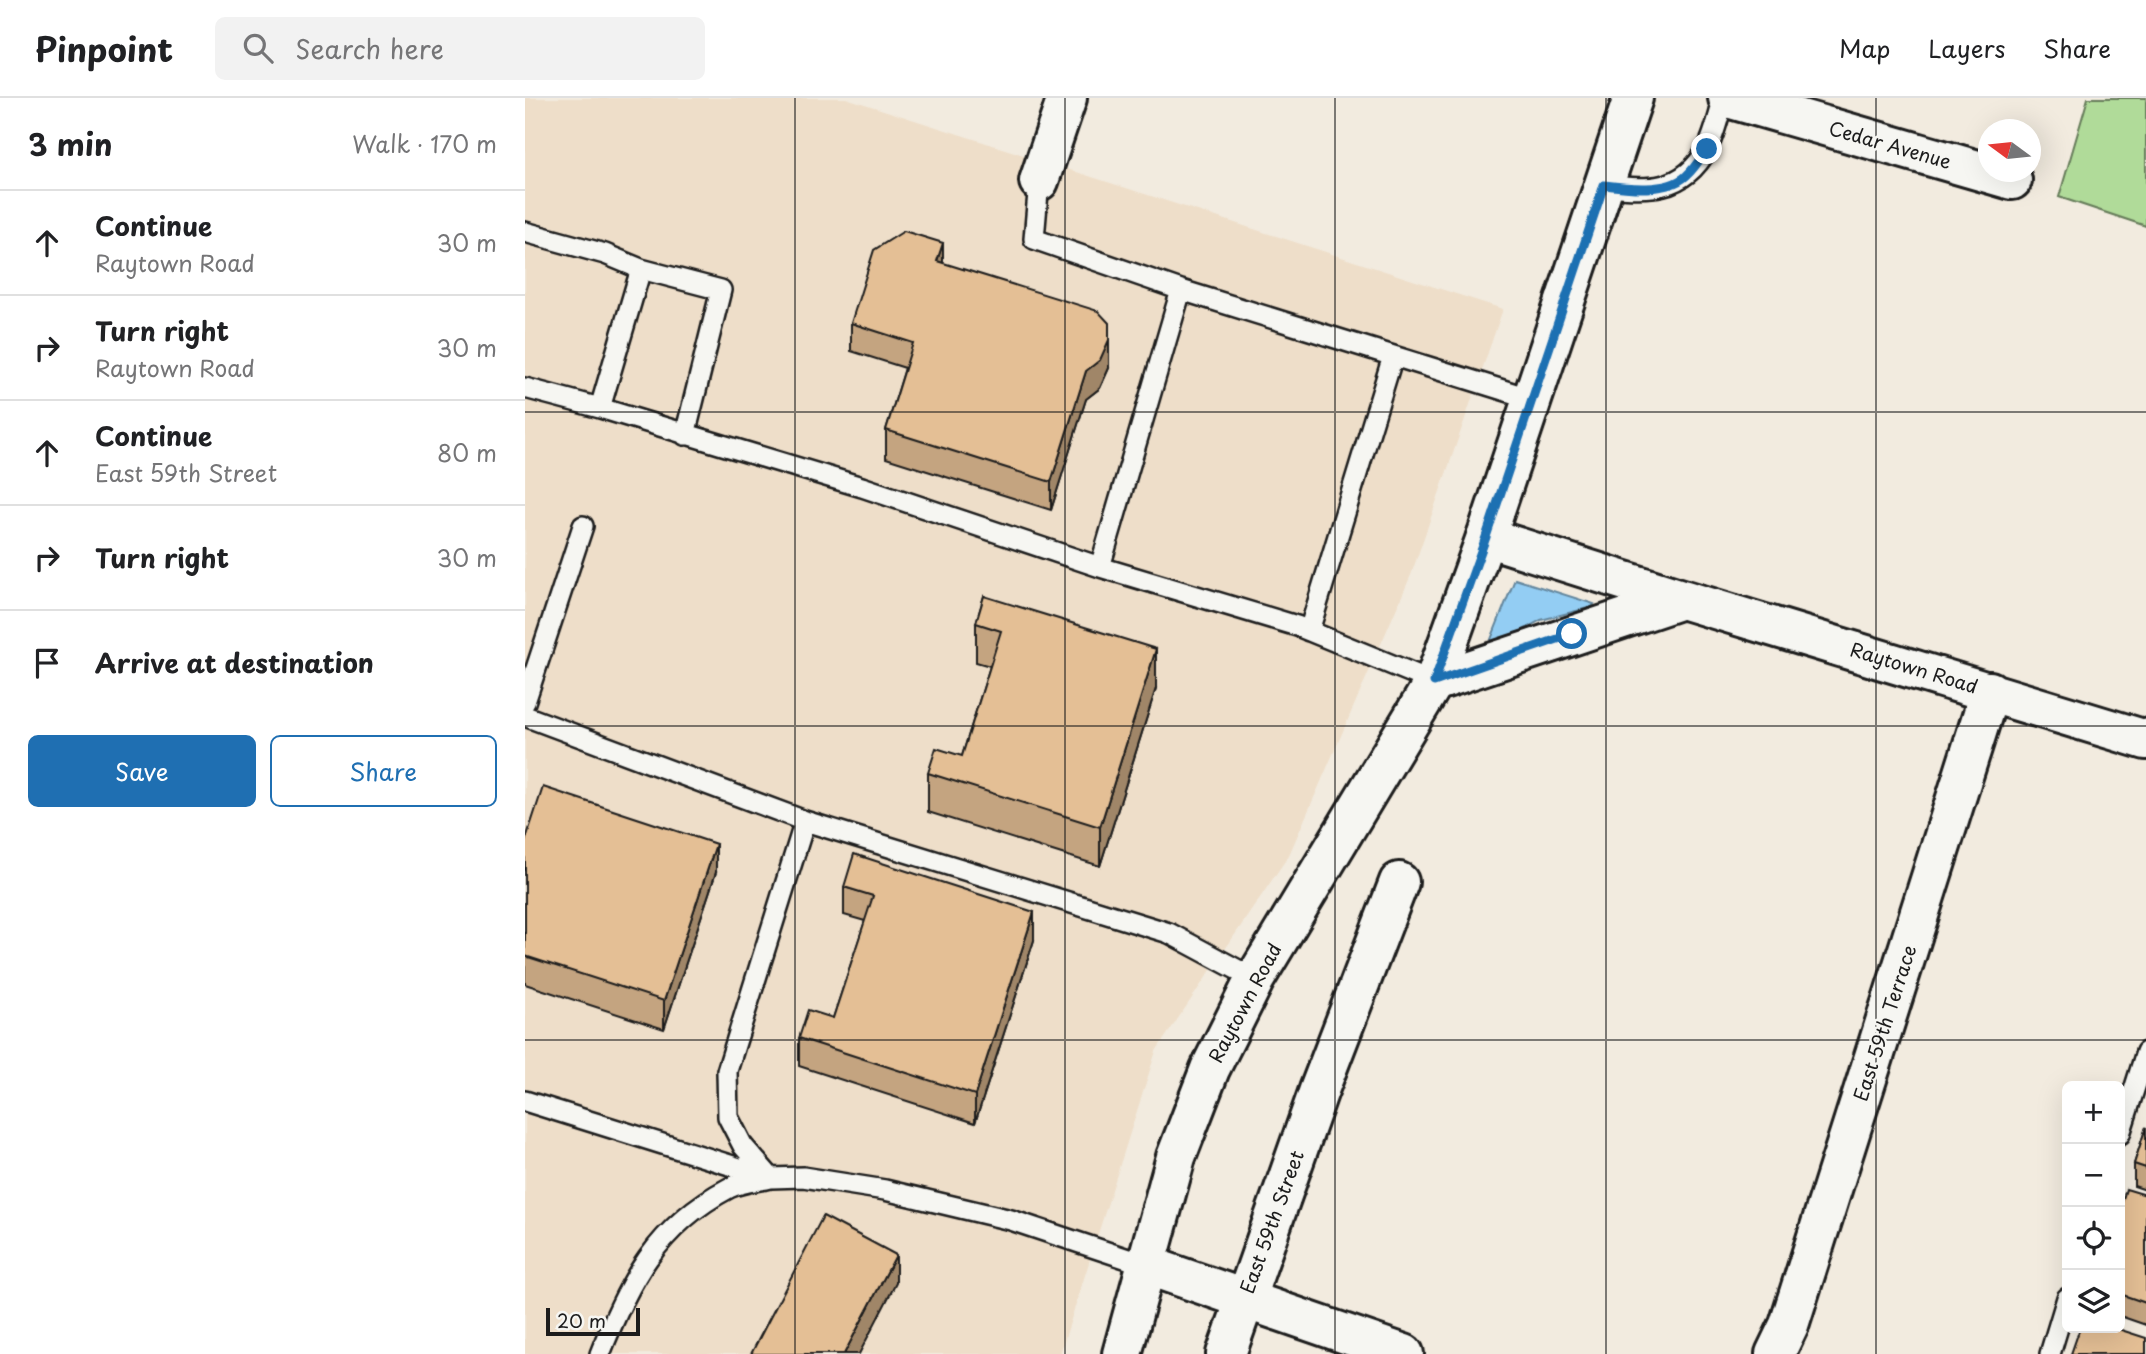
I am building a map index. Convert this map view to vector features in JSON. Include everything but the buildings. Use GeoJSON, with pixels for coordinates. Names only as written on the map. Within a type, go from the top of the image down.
{"type":"FeatureCollection","features":[{"type":"Feature","properties":{"kind":"street"},"geometry":{"type":"LineString","coordinates":[[1039,181],[1067,98]]}},
{"type":"Feature","properties":{"kind":"street"},"geometry":{"type":"LineString","coordinates":[[1486,537],[1633,98]]}},
{"type":"Feature","properties":{"kind":"street","name":"Cedar Avenue"},"geometry":{"type":"LineString","coordinates":[[1726,98],[1978,170]]}},
{"type":"Feature","properties":{"kind":"street","name":"Raytown Road"},"geometry":{"type":"LineString","coordinates":[[1122,1354],[1176,1157],[1210,1069],[1255,979],[1434,682],[1486,537],[2146,740]]}},
{"type":"Feature","properties":{"kind":"street"},"geometry":{"type":"LineString","coordinates":[[1434,682],[1682,599]]}},
{"type":"Feature","properties":{"kind":"street","name":"East 59th Terrace"},"geometry":{"type":"LineString","coordinates":[[1775,1354],[1789,1325],[1990,691]]}},
{"type":"Feature","properties":{"kind":"street","name":"East 59th Street"},"geometry":{"type":"LineString","coordinates":[[1226,1354],[1311,1088],[1399,882]]}},
{"type":"Feature","properties":{"kind":"street"},"geometry":{"type":"LineString","coordinates":[[1146,1265],[1404,1354]]}},
{"type":"Feature","properties":{"kind":"lane"},"geometry":{"type":"LineString","coordinates":[[1604,185],[1639,190],[1685,178],[1707,149],[1726,98]]}},
{"type":"Feature","properties":{"kind":"lane"},"geometry":{"type":"LineString","coordinates":[[1039,181],[1034,239],[1181,290],[1532,399]]}},
{"type":"Feature","properties":{"kind":"lane"},"geometry":{"type":"LineString","coordinates":[[525,232],[605,254],[641,269],[720,290],[685,435]]}},
{"type":"Feature","properties":{"kind":"lane"},"geometry":{"type":"LineString","coordinates":[[600,408],[641,269]]}},
{"type":"Feature","properties":{"kind":"lane"},"geometry":{"type":"LineString","coordinates":[[1100,567],[1181,290]]}},
{"type":"Feature","properties":{"kind":"lane"},"geometry":{"type":"LineString","coordinates":[[1309,631],[1392,356]]}},
{"type":"Feature","properties":{"kind":"lane"},"geometry":{"type":"LineString","coordinates":[[525,388],[862,487],[1100,567],[1309,631],[1434,682]]}},
{"type":"Feature","properties":{"kind":"lane"},"geometry":{"type":"LineString","coordinates":[[525,702],[583,526]]}},
{"type":"Feature","properties":{"kind":"lane"},"geometry":{"type":"LineString","coordinates":[[525,716],[805,821],[1169,933],[1255,979]]}},
{"type":"Feature","properties":{"kind":"lane"},"geometry":{"type":"LineString","coordinates":[[771,1178],[743,1146],[727,1117],[727,1071],[805,821]]}},
{"type":"Feature","properties":{"kind":"lane"},"geometry":{"type":"LineString","coordinates":[[2125,1118],[2146,1052]]}},
{"type":"Feature","properties":{"kind":"lane"},"geometry":{"type":"LineString","coordinates":[[525,1101],[771,1178]]}},
{"type":"Feature","properties":{"kind":"lane"},"geometry":{"type":"LineString","coordinates":[[600,1354],[616,1313],[639,1268],[664,1238],[695,1211],[731,1187],[771,1178],[803,1177],[885,1190],[1011,1220],[1146,1265]]}},
{"type":"Feature","properties":{"kind":"lane"},"geometry":{"type":"LineString","coordinates":[[2050,1354],[2062,1314]]}},
{"type":"Feature","properties":{"kind":"shaded area"},"geometry":{"type":"Polygon","coordinates":[[[525,98],[846,98],[1503,309],[1411,575],[1289,855],[1156,1051],[1060,1354],[525,1354],[525,98]]]}},
{"type":"Feature","properties":{"kind":"green space"},"geometry":{"type":"Polygon","coordinates":[[[2088,98],[2146,98],[2146,226],[2059,197],[2088,98]]]}},
{"type":"Feature","properties":{"kind":"water"},"geometry":{"type":"Polygon","coordinates":[[[1515,579],[1594,604],[1592,607],[1541,620],[1489,649],[1515,579]]]}},
{"type":"Feature","properties":{"kind":"route"},"geometry":{"type":"LineString","coordinates":[[1572,634],[1434,682],[1486,537],[1604,185],[1639,190],[1685,178],[1707,149]]}}]}
